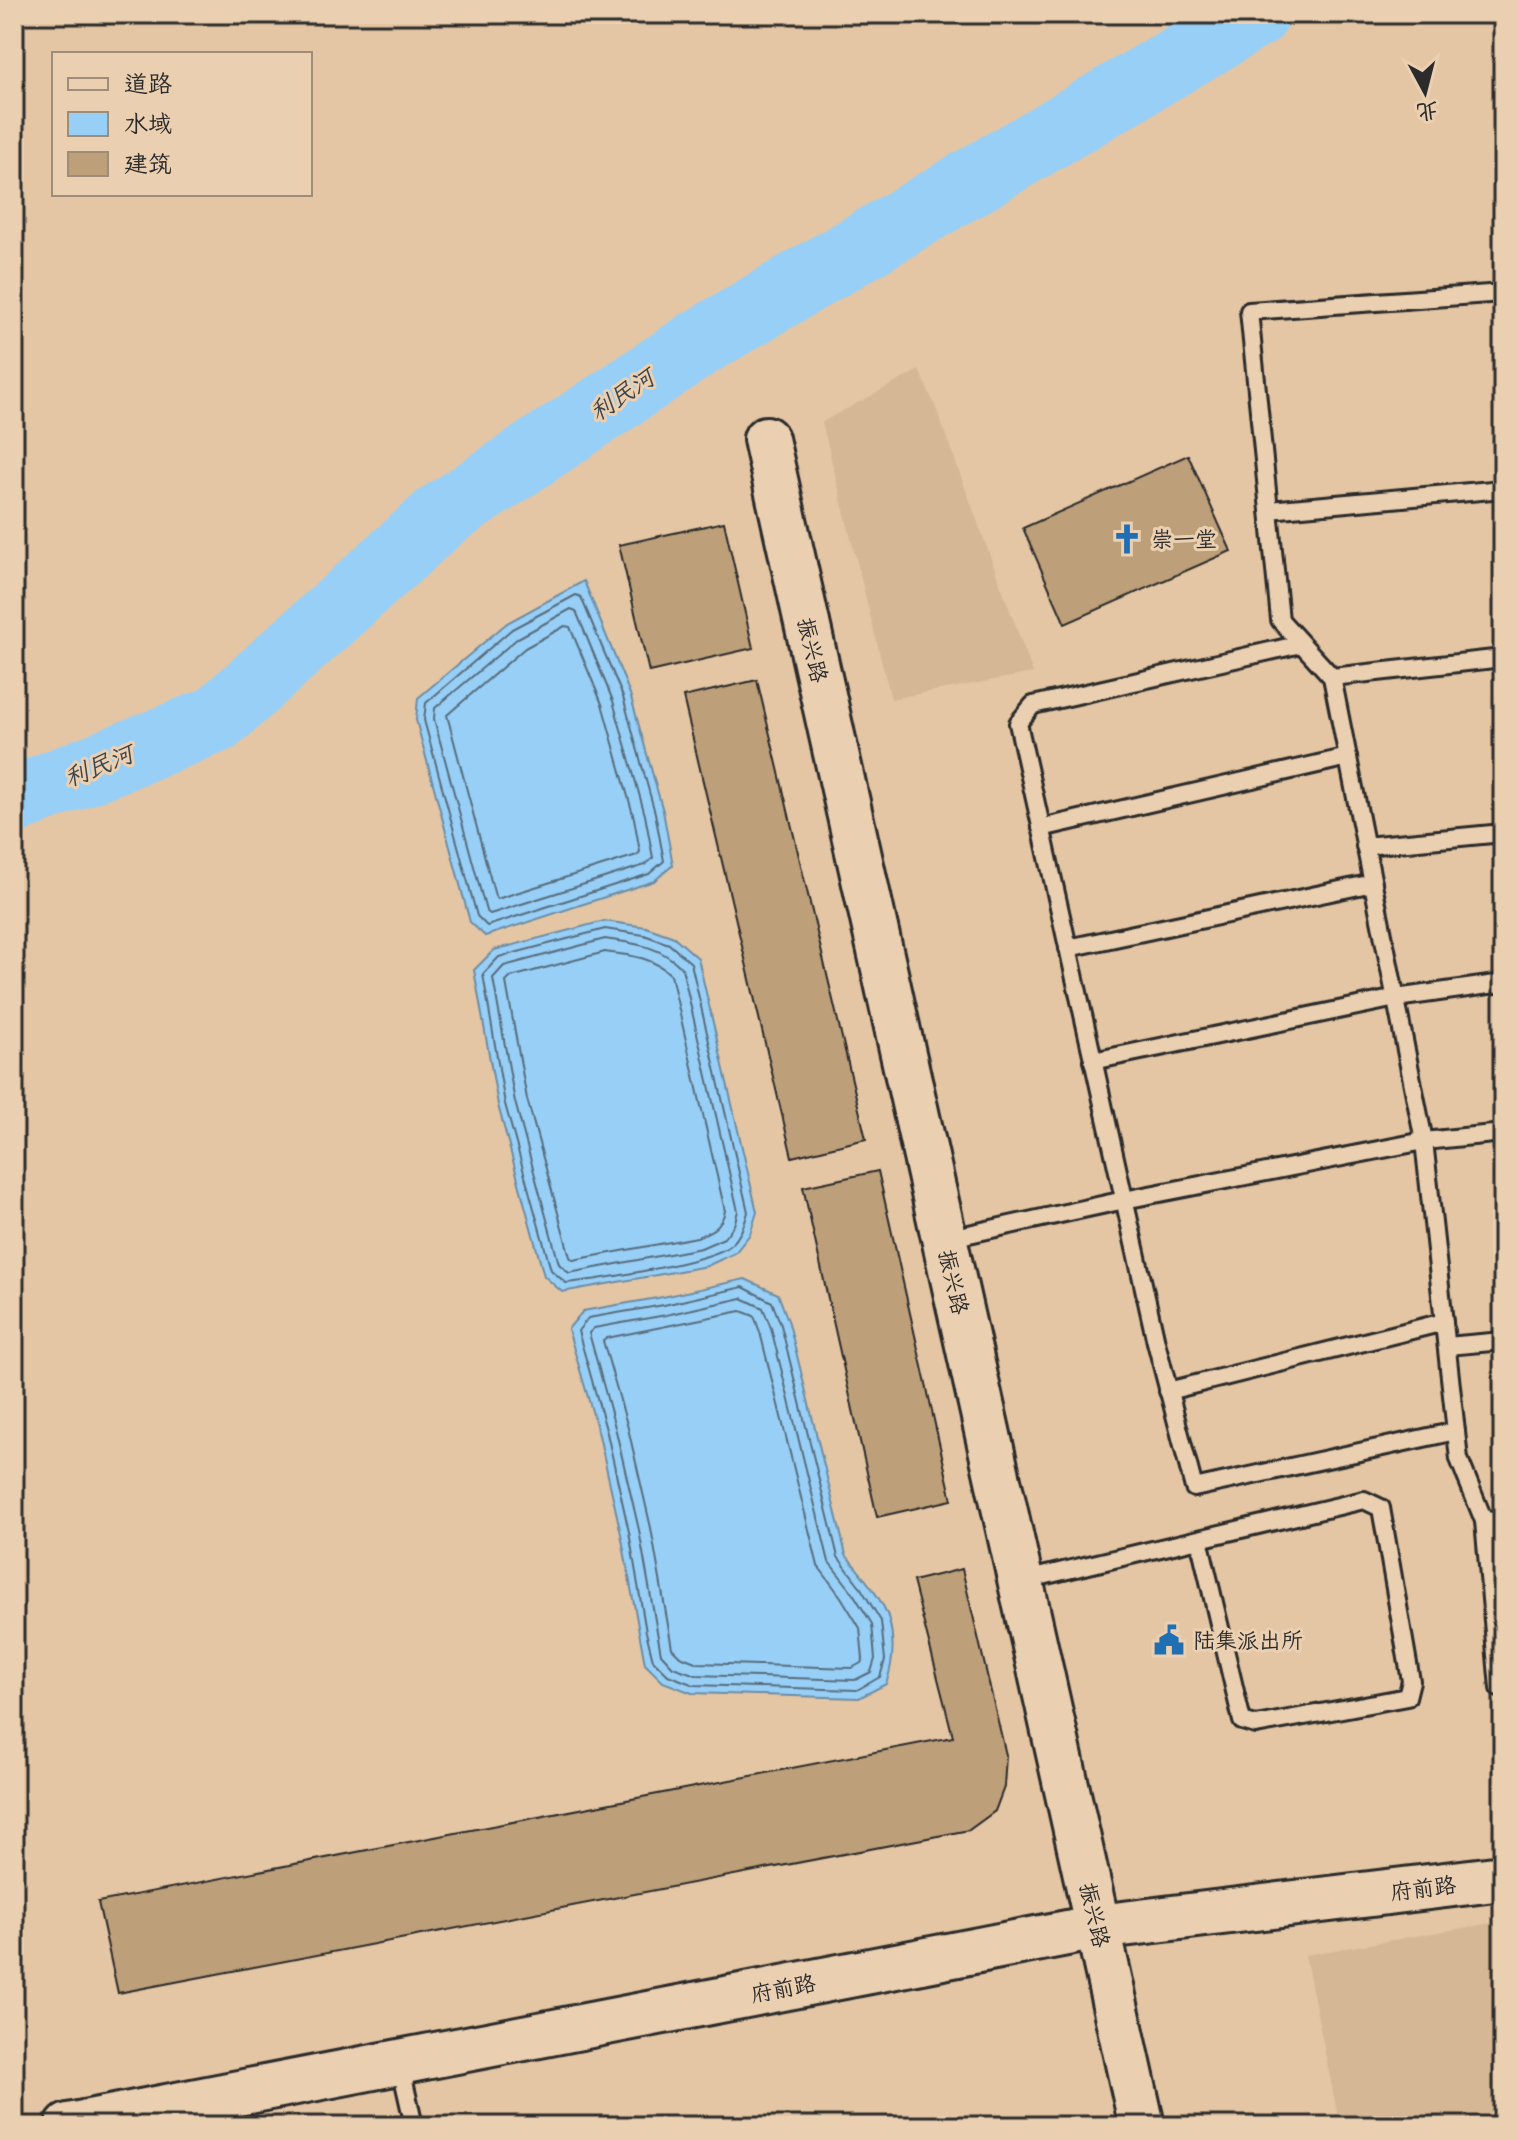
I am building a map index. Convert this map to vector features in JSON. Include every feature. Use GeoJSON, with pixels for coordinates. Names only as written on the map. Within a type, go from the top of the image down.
{"type":"FeatureCollection","features":[{"type":"Feature","properties":{"kind":"street","name":"振兴路"},"geometry":{"type":"LineString","coordinates":[[766,439],[1142,2126]]}},
{"type":"Feature","properties":{"kind":"street","name":"府前路"},"geometry":{"type":"LineString","coordinates":[[68,2126],[1098,1927],[1503,1878]]}},
{"type":"Feature","properties":{"kind":"lane"},"geometry":{"type":"LineString","coordinates":[[1503,293],[1249,311],[1280,620],[1332,677],[1424,1141],[1459,1459],[1484,1521],[1499,1688],[1503,1687]]}},
{"type":"Feature","properties":{"kind":"lane"},"geometry":{"type":"LineString","coordinates":[[1269,510],[1503,489]]}},
{"type":"Feature","properties":{"kind":"lane"},"geometry":{"type":"LineString","coordinates":[[1301,644],[1033,705],[1018,723],[1124,1201],[1194,1488],[1456,1431]]}},
{"type":"Feature","properties":{"kind":"lane"},"geometry":{"type":"LineString","coordinates":[[1332,677],[1503,658]]}},
{"type":"Feature","properties":{"kind":"lane"},"geometry":{"type":"LineString","coordinates":[[1041,828],[1348,757]]}},
{"type":"Feature","properties":{"kind":"lane"},"geometry":{"type":"LineString","coordinates":[[1365,846],[1503,833]]}},
{"type":"Feature","properties":{"kind":"lane"},"geometry":{"type":"LineString","coordinates":[[1068,948],[1373,883]]}},
{"type":"Feature","properties":{"kind":"lane"},"geometry":{"type":"LineString","coordinates":[[1093,1061],[1396,998],[1503,983]]}},
{"type":"Feature","properties":{"kind":"lane"},"geometry":{"type":"LineString","coordinates":[[945,1239],[1424,1141],[1503,1133]]}},
{"type":"Feature","properties":{"kind":"lane"},"geometry":{"type":"LineString","coordinates":[[1168,1391],[1444,1322]]}},
{"type":"Feature","properties":{"kind":"lane"},"geometry":{"type":"LineString","coordinates":[[1447,1346],[1503,1341]]}},
{"type":"Feature","properties":{"kind":"lane"},"geometry":{"type":"LineString","coordinates":[[1021,1581],[1364,1500],[1381,1508],[1411,1681],[1407,1697],[1256,1725],[1242,1721],[1199,1539]]}},
{"type":"Feature","properties":{"kind":"lane"},"geometry":{"type":"LineString","coordinates":[[1484,1521],[1503,1520]]}},
{"type":"Feature","properties":{"kind":"lane"},"geometry":{"type":"LineString","coordinates":[[399,2062],[414,2126]]}},
{"type":"Feature","properties":{"kind":"shaded area"},"geometry":{"type":"Polygon","coordinates":[[[919,370],[936,408],[1033,673],[891,699],[822,422],[919,370]]]}},
{"type":"Feature","properties":{"kind":"shaded area"},"geometry":{"type":"Polygon","coordinates":[[[1503,1921],[1503,2126],[1340,2126],[1305,1955],[1503,1921]]]}},
{"type":"Feature","properties":{"kind":"water"},"geometry":{"type":"Polygon","coordinates":[[[584,581],[630,694],[663,811],[673,865],[654,881],[485,936],[470,922],[416,720],[418,698],[507,623],[584,581]]]}},
{"type":"Feature","properties":{"kind":"water"},"geometry":{"type":"Polygon","coordinates":[[[604,921],[646,927],[674,937],[698,958],[757,1212],[750,1234],[735,1253],[707,1266],[562,1292],[544,1276],[498,1105],[474,970],[494,950],[604,921]]]}},
{"type":"Feature","properties":{"kind":"water"},"geometry":{"type":"Polygon","coordinates":[[[745,1279],[778,1294],[789,1323],[846,1555],[877,1595],[889,1620],[892,1653],[886,1684],[859,1698],[692,1693],[663,1682],[645,1664],[599,1435],[568,1329],[583,1311],[745,1279]]]}},
{"type":"Feature","properties":{"kind":"building","name":"崇一堂"},"geometry":{"type":"Polygon","coordinates":[[[1188,455],[1231,551],[1065,624],[1023,528],[1188,455]]]}},
{"type":"Feature","properties":{"kind":"building"},"geometry":{"type":"Polygon","coordinates":[[[724,522],[753,648],[649,672],[619,545],[724,522]]]}},
{"type":"Feature","properties":{"kind":"building"},"geometry":{"type":"Polygon","coordinates":[[[757,680],[866,1139],[792,1157],[683,697],[757,680]]]}},
{"type":"Feature","properties":{"kind":"building"},"geometry":{"type":"Polygon","coordinates":[[[878,1171],[952,1500],[877,1517],[803,1187],[878,1171]]]}},
{"type":"Feature","properties":{"kind":"building"},"geometry":{"type":"Polygon","coordinates":[[[962,1569],[1006,1755],[1004,1787],[995,1811],[969,1830],[118,1993],[98,1902],[953,1737],[913,1581],[962,1569]]]}},
{"type":"Feature","properties":{"kind":"waterway","name":"利民河"},"geometry":{"type":"LineString","coordinates":[[14,800],[217,719],[440,517],[701,342],[1256,14]]}},
{"type":"Feature","properties":{"kind":"place","name":"崇一堂"},"geometry":{"type":"Point","coordinates":[1127,539]}},
{"type":"Feature","properties":{"kind":"place","name":"陆集派出所"},"geometry":{"type":"Point","coordinates":[1169,1640]}}]}
